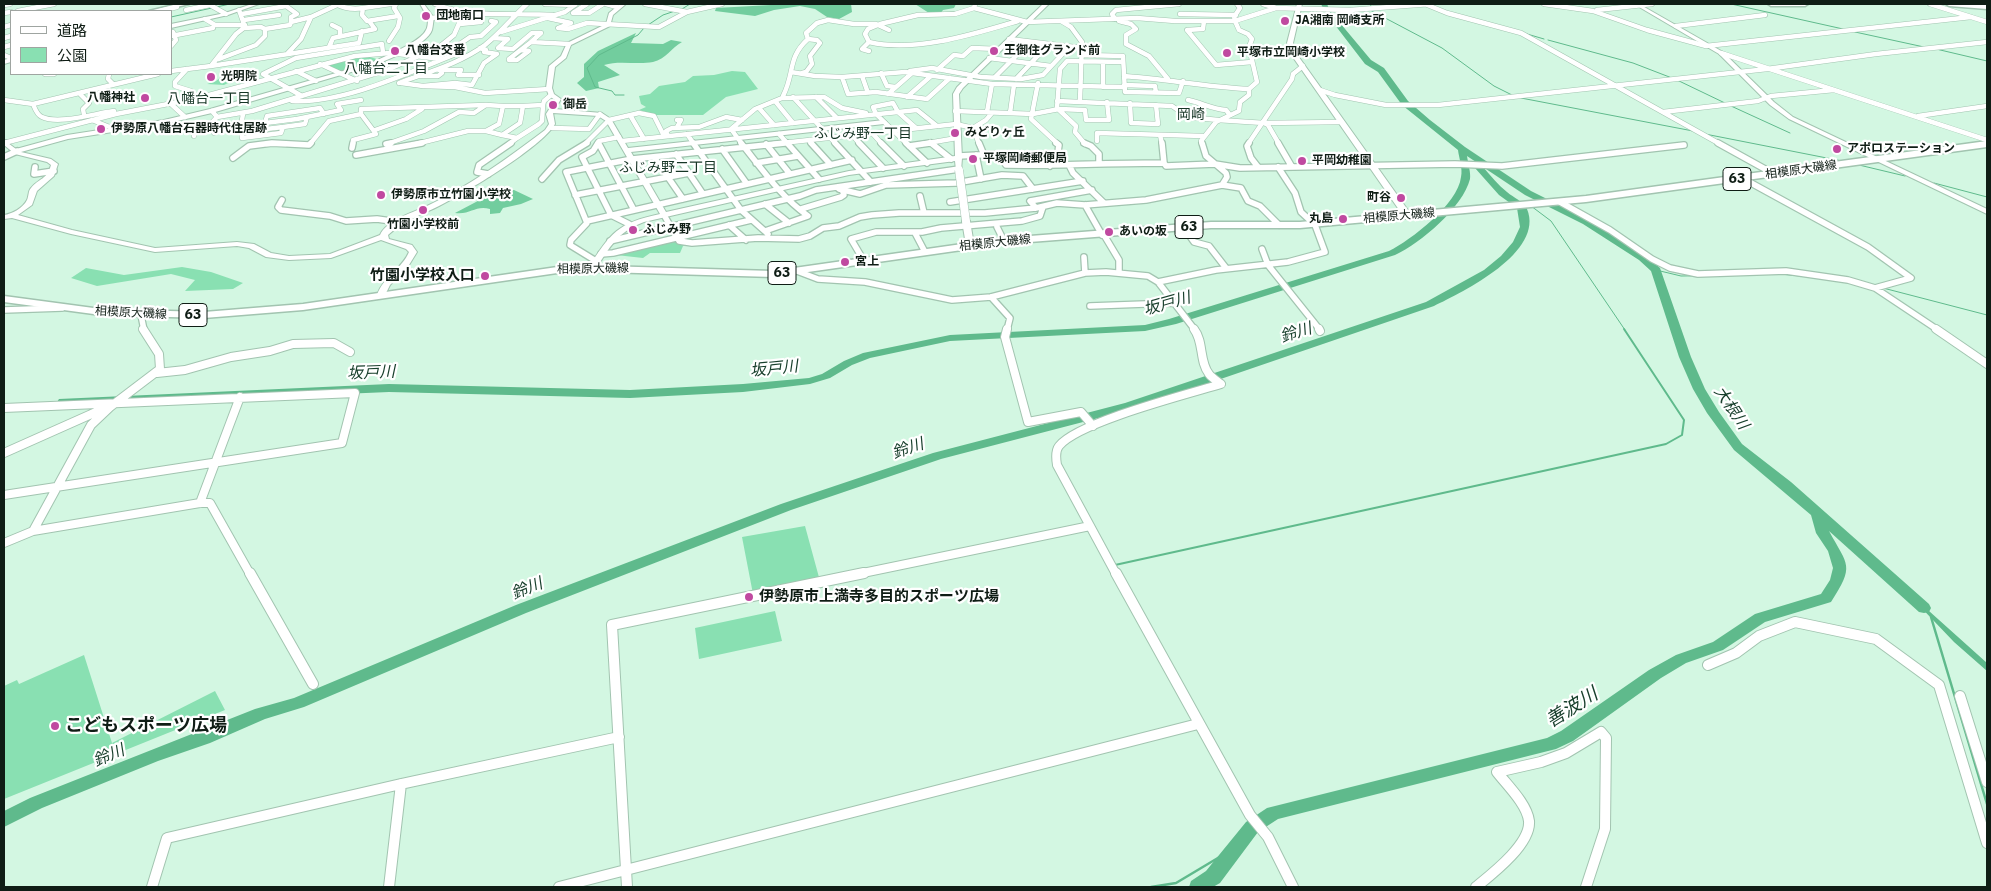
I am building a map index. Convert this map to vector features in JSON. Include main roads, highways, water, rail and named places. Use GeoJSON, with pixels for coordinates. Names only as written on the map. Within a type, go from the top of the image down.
{"type":"FeatureCollection","features":[{"type":"Feature","properties":{"kind":"highway"},"geometry":{"type":"LineString","coordinates":[[1969,4],[1987,5]]}},
{"type":"Feature","properties":{"kind":"main road"},"geometry":{"type":"LineString","coordinates":[[1771,4],[1805,4]]}},
{"type":"Feature","properties":{"kind":"main road"},"geometry":{"type":"LineString","coordinates":[[1949,4],[1987,5]]}},
{"type":"Feature","properties":{"kind":"main road"},"geometry":{"type":"LineString","coordinates":[[157,10],[175,6],[186,7]]}},
{"type":"Feature","properties":{"kind":"main road","name":"相模原大磯線"},"geometry":{"type":"LineString","coordinates":[[4,299],[62,308],[141,315],[204,315],[254,312],[594,264],[737,275],[797,271],[1004,241],[1233,224],[1312,224],[1559,202],[1877,160],[1987,142]]}},
{"type":"Feature","properties":{"kind":"waterway"},"geometry":{"type":"LineString","coordinates":[[172,17],[230,4]]}},
{"type":"Feature","properties":{"kind":"waterway"},"geometry":{"type":"LineString","coordinates":[[682,9],[690,4]]}},
{"type":"Feature","properties":{"kind":"waterway","name":"鈴川"},"geometry":{"type":"LineString","coordinates":[[1324,4],[1327,11],[1368,62],[1381,70],[1405,103],[1462,149]]}},
{"type":"Feature","properties":{"kind":"waterway"},"geometry":{"type":"LineString","coordinates":[[1371,4],[1370,10],[1442,48],[1494,86],[1512,95]]}},
{"type":"Feature","properties":{"kind":"waterway"},"geometry":{"type":"LineString","coordinates":[[1731,4],[1843,29]]}},
{"type":"Feature","properties":{"kind":"waterway"},"geometry":{"type":"LineString","coordinates":[[648,25],[663,15],[675,11]]}},
{"type":"Feature","properties":{"kind":"waterway"},"geometry":{"type":"LineString","coordinates":[[624,95],[615,95],[612,91],[595,87],[587,68],[599,55],[638,35],[644,28]]}},
{"type":"Feature","properties":{"kind":"waterway"},"geometry":{"type":"LineString","coordinates":[[1855,32],[1924,47]]}},
{"type":"Feature","properties":{"kind":"waterway"},"geometry":{"type":"LineString","coordinates":[[1527,34],[1544,39]]}},
{"type":"Feature","properties":{"kind":"waterway"},"geometry":{"type":"LineString","coordinates":[[1548,40],[1633,63],[1672,78]]}},
{"type":"Feature","properties":{"kind":"waterway"},"geometry":{"type":"LineString","coordinates":[[1936,49],[1987,61]]}},
{"type":"Feature","properties":{"kind":"waterway"},"geometry":{"type":"LineString","coordinates":[[1677,80],[1727,104]]}},
{"type":"Feature","properties":{"kind":"waterway"},"geometry":{"type":"LineString","coordinates":[[1521,98],[1693,131]]}},
{"type":"Feature","properties":{"kind":"waterway"},"geometry":{"type":"LineString","coordinates":[[1731,106],[1790,133]]}},
{"type":"Feature","properties":{"kind":"waterway"},"geometry":{"type":"LineString","coordinates":[[1705,134],[1842,161]]}},
{"type":"Feature","properties":{"kind":"waterway","name":"坂戸川"},"geometry":{"type":"LineString","coordinates":[[63,402],[389,388],[630,394],[743,388],[810,381],[826,376],[848,363],[867,355],[950,338],[1145,328],[1172,322],[1392,253],[1405,247],[1451,207],[1460,194],[1466,177],[1462,149]]}},
{"type":"Feature","properties":{"kind":"waterway","name":"鈴川"},"geometry":{"type":"LineString","coordinates":[[1462,149],[1480,161]]}},
{"type":"Feature","properties":{"kind":"waterway","name":"鈴川"},"geometry":{"type":"LineString","coordinates":[[4,819],[36,803],[152,756],[204,738],[261,714],[298,703],[521,609],[786,507],[937,456],[1129,406],[1430,304],[1468,284],[1505,258],[1518,243],[1525,227],[1522,208],[1502,193],[1479,168],[1480,161]]}},
{"type":"Feature","properties":{"kind":"waterway","name":"大根川"},"geometry":{"type":"LineString","coordinates":[[1480,161],[1528,193],[1586,222],[1643,258],[1656,270],[1685,357],[1699,389],[1713,413],[1738,447],[1786,485],[1924,608]]}},
{"type":"Feature","properties":{"kind":"waterway"},"geometry":{"type":"LineString","coordinates":[[1859,165],[1905,176]]}},
{"type":"Feature","properties":{"kind":"waterway"},"geometry":{"type":"LineString","coordinates":[[1934,183],[1987,197]]}},
{"type":"Feature","properties":{"kind":"waterway"},"geometry":{"type":"LineString","coordinates":[[1531,206],[1551,221],[1625,330]]}},
{"type":"Feature","properties":{"kind":"waterway"},"geometry":{"type":"LineString","coordinates":[[1656,270],[1681,276],[1742,275]]}},
{"type":"Feature","properties":{"kind":"waterway"},"geometry":{"type":"LineString","coordinates":[[1780,274],[1800,276]]}},
{"type":"Feature","properties":{"kind":"waterway"},"geometry":{"type":"LineString","coordinates":[[1883,288],[1987,315]]}},
{"type":"Feature","properties":{"kind":"waterway"},"geometry":{"type":"LineString","coordinates":[[1115,565],[1666,444],[1682,435],[1684,420],[1624,329]]}},
{"type":"Feature","properties":{"kind":"waterway","name":"善波川"},"geometry":{"type":"LineString","coordinates":[[1198,887],[1213,877],[1252,827],[1273,813],[1550,744],[1567,736],[1655,674],[1681,659],[1718,646],[1760,618],[1826,598],[1837,581],[1840,568],[1835,551],[1823,533],[1817,516]]}},
{"type":"Feature","properties":{"kind":"waterway"},"geometry":{"type":"LineString","coordinates":[[1931,617],[1987,804]]}},
{"type":"Feature","properties":{"kind":"waterway"},"geometry":{"type":"LineString","coordinates":[[1151,887],[1176,883],[1238,846]]}},
{"type":"Feature","properties":{"kind":"place","name":"団地南口"},"geometry":{"type":"Point","coordinates":[426,16]}},
{"type":"Feature","properties":{"kind":"place","name":"JA湘南 岡崎支所"},"geometry":{"type":"Point","coordinates":[1285,21]}},
{"type":"Feature","properties":{"kind":"place","name":"八幡台交番"},"geometry":{"type":"Point","coordinates":[395,51]}},
{"type":"Feature","properties":{"kind":"place","name":"王御住グランド前"},"geometry":{"type":"Point","coordinates":[994,51]}},
{"type":"Feature","properties":{"kind":"place","name":"平塚市立岡崎小学校"},"geometry":{"type":"Point","coordinates":[1227,53]}},
{"type":"Feature","properties":{"kind":"place","name":"光明院"},"geometry":{"type":"Point","coordinates":[211,77]}},
{"type":"Feature","properties":{"kind":"place","name":"八幡神社"},"geometry":{"type":"Point","coordinates":[145,98]}},
{"type":"Feature","properties":{"kind":"place","name":"御岳"},"geometry":{"type":"Point","coordinates":[553,105]}},
{"type":"Feature","properties":{"kind":"place","name":"伊勢原八幡台石器時代住居跡"},"geometry":{"type":"Point","coordinates":[101,129]}},
{"type":"Feature","properties":{"kind":"place","name":"みどりヶ丘"},"geometry":{"type":"Point","coordinates":[955,133]}},
{"type":"Feature","properties":{"kind":"place","name":"アポロステーション"},"geometry":{"type":"Point","coordinates":[1837,149]}},
{"type":"Feature","properties":{"kind":"place","name":"平塚岡崎郵便局"},"geometry":{"type":"Point","coordinates":[973,159]}},
{"type":"Feature","properties":{"kind":"place","name":"平岡幼稚園"},"geometry":{"type":"Point","coordinates":[1302,161]}},
{"type":"Feature","properties":{"kind":"place","name":"伊勢原市立竹園小学校"},"geometry":{"type":"Point","coordinates":[381,195]}},
{"type":"Feature","properties":{"kind":"place","name":"町谷"},"geometry":{"type":"Point","coordinates":[1401,198]}},
{"type":"Feature","properties":{"kind":"place","name":"竹園小学校前"},"geometry":{"type":"Point","coordinates":[423,210]}},
{"type":"Feature","properties":{"kind":"place","name":"丸島"},"geometry":{"type":"Point","coordinates":[1343,219]}},
{"type":"Feature","properties":{"kind":"place","name":"ふじみ野"},"geometry":{"type":"Point","coordinates":[633,230]}},
{"type":"Feature","properties":{"kind":"place","name":"あいの坂"},"geometry":{"type":"Point","coordinates":[1109,232]}},
{"type":"Feature","properties":{"kind":"place","name":"宮上"},"geometry":{"type":"Point","coordinates":[845,262]}},
{"type":"Feature","properties":{"kind":"place","name":"竹園小学校入口"},"geometry":{"type":"Point","coordinates":[485,276]}},
{"type":"Feature","properties":{"kind":"place","name":"伊勢原市上満寺多目的スポーツ広場"},"geometry":{"type":"Point","coordinates":[749,597]}},
{"type":"Feature","properties":{"kind":"place","name":"こどもスポーツ広場"},"geometry":{"type":"Point","coordinates":[55,726]}},
{"type":"Feature","properties":{"kind":"district","name":"八幡台二丁目"},"geometry":{"type":"Point","coordinates":[386,69]}},
{"type":"Feature","properties":{"kind":"district","name":"八幡台一丁目"},"geometry":{"type":"Point","coordinates":[209,99]}},
{"type":"Feature","properties":{"kind":"district","name":"岡崎"},"geometry":{"type":"Point","coordinates":[1191,115]}},
{"type":"Feature","properties":{"kind":"district","name":"ふじみ野一丁目"},"geometry":{"type":"Point","coordinates":[863,134]}},
{"type":"Feature","properties":{"kind":"district","name":"ふじみ野二丁目"},"geometry":{"type":"Point","coordinates":[668,168]}}]}
